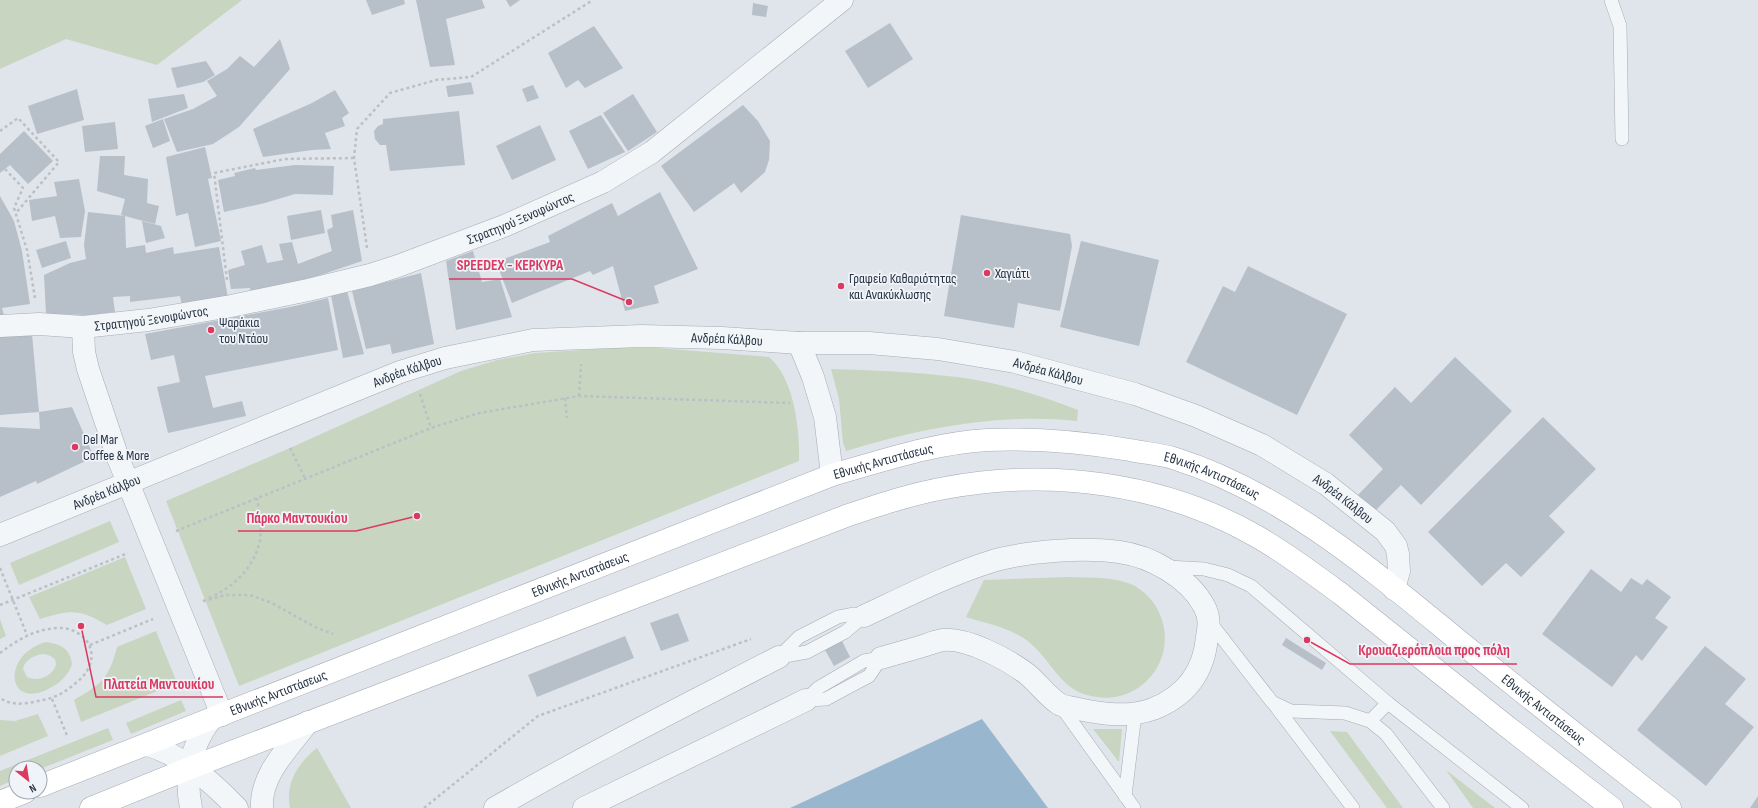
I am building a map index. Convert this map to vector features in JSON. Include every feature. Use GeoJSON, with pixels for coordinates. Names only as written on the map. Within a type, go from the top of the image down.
{"type":"FeatureCollection","features":[{"type":"Feature","properties":{"kind":"main road","name":"Εθνικής Αντιστάσεως"},"geometry":{"type":"LineString","coordinates":[[48,783],[832,475],[938,447],[984,441],[1056,440],[1091,443],[1171,457],[1230,480],[1278,506],[1324,535],[1394,588],[1531,699],[1670,808]]}},
{"type":"Feature","properties":{"kind":"main road"},"geometry":{"type":"LineString","coordinates":[[91,808],[308,722],[896,499],[946,488],[1030,479],[1070,480],[1140,492],[1206,512],[1256,536],[1316,575],[1341,594],[1612,808]]}},
{"type":"Feature","properties":{"kind":"street","name":"Στρατηγού Ξενοφώντος"},"geometry":{"type":"LineString","coordinates":[[0,326],[39,324],[83,327],[148,320],[231,306],[370,275],[504,226],[562,201],[620,172],[652,152],[842,0]]}},
{"type":"Feature","properties":{"kind":"street"},"geometry":{"type":"LineString","coordinates":[[83,327],[84,352],[88,369],[127,482],[216,717],[197,741],[190,768],[188,784],[191,808]]}},
{"type":"Feature","properties":{"kind":"street","name":"Ανδρέα Κάλβου"},"geometry":{"type":"LineString","coordinates":[[0,534],[400,372],[445,358],[494,347],[533,340],[642,336],[722,338],[799,343],[869,343],[938,349],[1015,362],[1135,394],[1196,416],[1262,445],[1326,484],[1385,531],[1396,546],[1398,554],[1399,571],[1394,588]]}},
{"type":"Feature","properties":{"kind":"street"},"geometry":{"type":"LineString","coordinates":[[799,343],[813,377],[825,417],[832,475]]}},
{"type":"Feature","properties":{"kind":"street"},"geometry":{"type":"LineString","coordinates":[[864,616],[929,585],[997,560],[1028,554],[1072,550],[1119,552],[1143,557],[1164,567],[1196,594],[1205,608],[1209,621],[1206,654],[1202,666],[1193,679],[1183,691],[1173,698],[1152,709],[1135,714],[1101,713],[1060,705],[1027,674],[998,656],[969,643],[943,640],[881,658]]}},
{"type":"Feature","properties":{"kind":"street"},"geometry":{"type":"LineString","coordinates":[[495,808],[621,738],[779,656]]}},
{"type":"Feature","properties":{"kind":"street"},"geometry":{"type":"LineString","coordinates":[[584,808],[806,700]]}},
{"type":"Feature","properties":{"kind":"street"},"geometry":{"type":"LineString","coordinates":[[262,808],[265,785],[274,765],[308,722]]}},
{"type":"Feature","properties":{"kind":"street"},"geometry":{"type":"LineString","coordinates":[[147,744],[167,751],[215,786],[237,808]]}},
{"type":"Feature","properties":{"kind":"lane"},"geometry":{"type":"LineString","coordinates":[[1612,0],[1620,26],[1622,139]]}},
{"type":"Feature","properties":{"kind":"lane"},"geometry":{"type":"LineString","coordinates":[[1164,567],[1210,571],[1228,575],[1251,586],[1388,703],[1522,808]]}},
{"type":"Feature","properties":{"kind":"lane"},"geometry":{"type":"LineString","coordinates":[[779,656],[799,637],[838,617],[853,614],[864,616]]}},
{"type":"Feature","properties":{"kind":"lane"},"geometry":{"type":"LineString","coordinates":[[1209,621],[1353,808]]}},
{"type":"Feature","properties":{"kind":"lane"},"geometry":{"type":"LineString","coordinates":[[806,700],[826,699],[869,676],[881,658]]}},
{"type":"Feature","properties":{"kind":"lane"},"geometry":{"type":"LineString","coordinates":[[1272,702],[1291,711],[1345,713],[1370,721],[1386,734],[1443,808]]}},
{"type":"Feature","properties":{"kind":"lane"},"geometry":{"type":"LineString","coordinates":[[1370,721],[1388,703]]}},
{"type":"Feature","properties":{"kind":"lane"},"geometry":{"type":"LineString","coordinates":[[1060,705],[1134,808]]}},
{"type":"Feature","properties":{"kind":"lane"},"geometry":{"type":"LineString","coordinates":[[1125,796],[1135,714]]}},
{"type":"Feature","properties":{"kind":"path"},"geometry":{"type":"LineString","coordinates":[[370,275],[354,158],[357,129],[390,93],[436,80],[472,77],[593,0]]}},
{"type":"Feature","properties":{"kind":"path"},"geometry":{"type":"LineString","coordinates":[[0,131],[18,118],[59,162],[16,213]]}},
{"type":"Feature","properties":{"kind":"path"},"geometry":{"type":"LineString","coordinates":[[231,306],[222,250],[223,242],[214,173],[285,159],[354,158]]}},
{"type":"Feature","properties":{"kind":"path"},"geometry":{"type":"LineString","coordinates":[[5,169],[23,188],[14,208],[27,250],[39,324]]}},
{"type":"Feature","properties":{"kind":"path"},"geometry":{"type":"LineString","coordinates":[[579,396],[581,359]]}},
{"type":"Feature","properties":{"kind":"path"},"geometry":{"type":"LineString","coordinates":[[420,394],[431,428]]}},
{"type":"Feature","properties":{"kind":"path"},"geometry":{"type":"LineString","coordinates":[[172,533],[431,428],[479,413],[579,396],[790,403]]}},
{"type":"Feature","properties":{"kind":"path"},"geometry":{"type":"LineString","coordinates":[[565,398],[568,418]]}},
{"type":"Feature","properties":{"kind":"path"},"geometry":{"type":"LineString","coordinates":[[290,448],[305,478]]}},
{"type":"Feature","properties":{"kind":"path"},"geometry":{"type":"LineString","coordinates":[[256,498],[260,515],[260,543],[249,566],[233,584],[223,592],[201,602],[226,595],[250,595],[272,603],[315,627],[333,634]]}},
{"type":"Feature","properties":{"kind":"path"},"geometry":{"type":"LineString","coordinates":[[0,604],[128,553]]}},
{"type":"Feature","properties":{"kind":"path"},"geometry":{"type":"LineString","coordinates":[[0,568],[27,635]]}},
{"type":"Feature","properties":{"kind":"path"},"geometry":{"type":"LineString","coordinates":[[90,645],[153,619]]}},
{"type":"Feature","properties":{"kind":"path"},"geometry":{"type":"LineString","coordinates":[[0,653],[27,635],[57,628],[71,629],[82,635],[90,645],[92,656],[88,669],[80,680],[52,699],[18,704],[5,701],[0,698]]}},
{"type":"Feature","properties":{"kind":"path"},"geometry":{"type":"LineString","coordinates":[[52,699],[68,738]]}},
{"type":"Feature","properties":{"kind":"green space"},"geometry":{"type":"Polygon","coordinates":[[[0,0],[242,0],[157,65],[66,39],[0,69],[0,0]]]}},
{"type":"Feature","properties":{"kind":"green space"},"geometry":{"type":"Polygon","coordinates":[[[614,348],[658,348],[769,357],[778,366],[790,391],[797,420],[799,461],[239,686],[166,501],[290,448],[461,371],[497,360],[535,353],[614,348]]]}},
{"type":"Feature","properties":{"kind":"green space"},"geometry":{"type":"Polygon","coordinates":[[[831,369],[926,374],[988,382],[1033,394],[1078,410],[1077,421],[1018,419],[960,424],[903,435],[846,451],[843,443],[839,399],[831,369]]]}},
{"type":"Feature","properties":{"kind":"green space"},"geometry":{"type":"Polygon","coordinates":[[[110,521],[119,542],[19,585],[10,563],[110,521]]]}},
{"type":"Feature","properties":{"kind":"green space"},"geometry":{"type":"Polygon","coordinates":[[[125,557],[146,609],[107,625],[97,619],[74,612],[67,612],[40,619],[29,597],[125,557]]]}},
{"type":"Feature","properties":{"kind":"green space"},"geometry":{"type":"Polygon","coordinates":[[[1067,577],[1100,578],[1125,582],[1133,585],[1151,599],[1163,623],[1165,642],[1161,659],[1153,674],[1141,686],[1125,694],[1107,698],[1087,695],[1078,691],[1062,680],[1037,650],[1023,638],[1000,627],[966,617],[984,580],[1067,577]]]}},
{"type":"Feature","properties":{"kind":"green space"},"geometry":{"type":"Polygon","coordinates":[[[0,619],[6,636],[0,639],[0,619]]]}},
{"type":"Feature","properties":{"kind":"green space"},"geometry":{"type":"Polygon","coordinates":[[[156,631],[177,683],[81,722],[74,700],[103,680],[111,667],[117,647],[156,631]]]}},
{"type":"Feature","properties":{"kind":"green space"},"geometry":{"type":"Polygon","coordinates":[[[46,642],[56,644],[67,651],[72,664],[67,674],[58,683],[37,693],[26,693],[18,688],[15,679],[16,669],[21,658],[31,649],[46,642]],[[43,654],[33,657],[25,663],[23,669],[27,677],[34,679],[42,678],[53,671],[56,666],[55,661],[51,657],[43,654]]]}},
{"type":"Feature","properties":{"kind":"green space"},"geometry":{"type":"Polygon","coordinates":[[[181,700],[186,711],[131,734],[126,723],[181,700]]]}},
{"type":"Feature","properties":{"kind":"green space"},"geometry":{"type":"Polygon","coordinates":[[[38,714],[48,736],[0,756],[0,720],[15,721],[38,714]]]}},
{"type":"Feature","properties":{"kind":"green space"},"geometry":{"type":"Polygon","coordinates":[[[108,728],[113,740],[48,766],[48,760],[28,760],[108,728]]]}},
{"type":"Feature","properties":{"kind":"green space"},"geometry":{"type":"Polygon","coordinates":[[[1093,729],[1122,729],[1119,762],[1093,729]]]}},
{"type":"Feature","properties":{"kind":"green space"},"geometry":{"type":"Polygon","coordinates":[[[1330,731],[1347,732],[1403,808],[1387,808],[1330,731]]]}},
{"type":"Feature","properties":{"kind":"green space"},"geometry":{"type":"Polygon","coordinates":[[[317,748],[351,808],[290,808],[289,790],[294,774],[304,760],[317,748]]]}},
{"type":"Feature","properties":{"kind":"green space"},"geometry":{"type":"Polygon","coordinates":[[[8,768],[8,782],[0,786],[0,771],[8,768]]]}},
{"type":"Feature","properties":{"kind":"green space"},"geometry":{"type":"Polygon","coordinates":[[[1446,770],[1495,808],[1473,808],[1446,770]]]}},
{"type":"Feature","properties":{"kind":"water"},"geometry":{"type":"Polygon","coordinates":[[[982,719],[1048,808],[790,808],[982,719]]]}},
{"type":"Feature","properties":{"kind":"building"},"geometry":{"type":"Polygon","coordinates":[[[366,0],[404,0],[405,4],[372,15],[366,0]]]}},
{"type":"Feature","properties":{"kind":"building"},"geometry":{"type":"Polygon","coordinates":[[[416,0],[482,0],[485,8],[446,19],[455,65],[430,67],[416,0]]]}},
{"type":"Feature","properties":{"kind":"building"},"geometry":{"type":"Polygon","coordinates":[[[506,0],[520,0],[510,7],[506,0]]]}},
{"type":"Feature","properties":{"kind":"building"},"geometry":{"type":"Polygon","coordinates":[[[753,3],[768,6],[766,17],[752,15],[753,3]]]}},
{"type":"Feature","properties":{"kind":"building"},"geometry":{"type":"Polygon","coordinates":[[[890,23],[913,59],[868,88],[845,51],[890,23]]]}},
{"type":"Feature","properties":{"kind":"building"},"geometry":{"type":"Polygon","coordinates":[[[594,26],[623,68],[585,88],[578,80],[566,88],[548,53],[594,26]]]}},
{"type":"Feature","properties":{"kind":"building"},"geometry":{"type":"Polygon","coordinates":[[[280,39],[290,69],[239,127],[213,144],[177,152],[164,119],[193,109],[217,96],[207,81],[227,69],[240,56],[254,67],[280,39]]]}},
{"type":"Feature","properties":{"kind":"building"},"geometry":{"type":"Polygon","coordinates":[[[206,61],[215,75],[203,82],[177,88],[171,68],[206,61]]]}},
{"type":"Feature","properties":{"kind":"building"},"geometry":{"type":"Polygon","coordinates":[[[471,82],[474,94],[448,97],[446,86],[471,82]]]}},
{"type":"Feature","properties":{"kind":"building"},"geometry":{"type":"Polygon","coordinates":[[[533,85],[539,98],[527,102],[522,89],[533,85]]]}},
{"type":"Feature","properties":{"kind":"building"},"geometry":{"type":"Polygon","coordinates":[[[77,89],[84,120],[37,134],[28,106],[77,89]]]}},
{"type":"Feature","properties":{"kind":"building"},"geometry":{"type":"Polygon","coordinates":[[[335,90],[349,113],[342,118],[345,126],[325,133],[331,149],[312,150],[263,157],[253,129],[312,103],[335,90]]]}},
{"type":"Feature","properties":{"kind":"building"},"geometry":{"type":"Polygon","coordinates":[[[184,94],[188,108],[152,122],[148,99],[184,94]]]}},
{"type":"Feature","properties":{"kind":"building"},"geometry":{"type":"Polygon","coordinates":[[[633,94],[657,132],[628,151],[603,113],[633,94]]]}},
{"type":"Feature","properties":{"kind":"building"},"geometry":{"type":"Polygon","coordinates":[[[743,105],[758,121],[770,141],[769,160],[765,172],[741,193],[734,183],[694,212],[661,166],[743,105]]]}},
{"type":"Feature","properties":{"kind":"building"},"geometry":{"type":"Polygon","coordinates":[[[459,111],[465,165],[390,171],[386,145],[380,145],[375,139],[374,131],[378,126],[383,124],[383,119],[459,111]]]}},
{"type":"Feature","properties":{"kind":"building"},"geometry":{"type":"Polygon","coordinates":[[[601,115],[625,152],[588,169],[569,131],[601,115]]]}},
{"type":"Feature","properties":{"kind":"building"},"geometry":{"type":"Polygon","coordinates":[[[163,119],[170,141],[153,148],[145,126],[163,119]]]}},
{"type":"Feature","properties":{"kind":"building"},"geometry":{"type":"Polygon","coordinates":[[[115,122],[118,149],[85,152],[82,126],[115,122]]]}},
{"type":"Feature","properties":{"kind":"building"},"geometry":{"type":"Polygon","coordinates":[[[540,125],[556,160],[512,180],[496,146],[540,125]]]}},
{"type":"Feature","properties":{"kind":"building"},"geometry":{"type":"Polygon","coordinates":[[[24,131],[53,161],[28,184],[10,165],[0,173],[0,154],[24,131]]]}},
{"type":"Feature","properties":{"kind":"building"},"geometry":{"type":"Polygon","coordinates":[[[205,147],[212,178],[208,179],[221,241],[195,247],[188,213],[176,216],[166,157],[205,147]]]}},
{"type":"Feature","properties":{"kind":"building"},"geometry":{"type":"Polygon","coordinates":[[[100,156],[125,156],[124,175],[148,179],[147,203],[159,206],[155,224],[121,215],[125,199],[97,191],[100,156]]]}},
{"type":"Feature","properties":{"kind":"building"},"geometry":{"type":"Polygon","coordinates":[[[295,165],[334,166],[333,195],[295,194],[265,203],[224,212],[218,180],[235,176],[234,173],[255,168],[256,170],[295,165]]]}},
{"type":"Feature","properties":{"kind":"building"},"geometry":{"type":"Polygon","coordinates":[[[79,179],[85,211],[81,237],[60,238],[55,216],[32,221],[29,200],[57,196],[54,182],[79,179]]]}},
{"type":"Feature","properties":{"kind":"building"},"geometry":{"type":"Polygon","coordinates":[[[660,192],[698,269],[654,286],[659,303],[625,311],[613,266],[593,275],[590,271],[512,303],[496,262],[550,242],[548,236],[612,203],[618,216],[660,192]]]}},
{"type":"Feature","properties":{"kind":"building"},"geometry":{"type":"Polygon","coordinates":[[[0,196],[14,221],[22,251],[30,304],[2,308],[4,315],[0,315],[0,196]]]}},
{"type":"Feature","properties":{"kind":"building"},"geometry":{"type":"Polygon","coordinates":[[[321,210],[325,233],[291,240],[287,216],[321,210]]]}},
{"type":"Feature","properties":{"kind":"building"},"geometry":{"type":"Polygon","coordinates":[[[353,210],[362,261],[303,281],[251,293],[250,288],[231,289],[228,270],[245,265],[241,251],[262,245],[267,263],[283,260],[279,244],[292,242],[298,264],[332,251],[327,230],[333,227],[331,215],[353,210]]]}},
{"type":"Feature","properties":{"kind":"building"},"geometry":{"type":"Polygon","coordinates":[[[88,212],[125,216],[126,248],[145,245],[146,253],[173,247],[174,254],[219,247],[228,298],[182,306],[180,296],[130,302],[130,296],[113,297],[115,312],[89,315],[46,314],[44,275],[70,263],[86,259],[84,245],[88,212]]]}},
{"type":"Feature","properties":{"kind":"building"},"geometry":{"type":"Polygon","coordinates":[[[961,215],[1070,234],[1072,246],[1060,311],[1018,303],[1014,328],[944,316],[961,215]]]}},
{"type":"Feature","properties":{"kind":"building"},"geometry":{"type":"Polygon","coordinates":[[[142,221],[161,226],[165,238],[146,243],[142,221]]]}},
{"type":"Feature","properties":{"kind":"building"},"geometry":{"type":"Polygon","coordinates":[[[66,241],[71,258],[42,268],[36,250],[66,241]]]}},
{"type":"Feature","properties":{"kind":"building"},"geometry":{"type":"Polygon","coordinates":[[[1081,241],[1159,260],[1139,346],[1060,327],[1081,241]]]}},
{"type":"Feature","properties":{"kind":"building"},"geometry":{"type":"Polygon","coordinates":[[[473,251],[482,282],[500,279],[512,317],[456,330],[446,261],[473,251]]]}},
{"type":"Feature","properties":{"kind":"building"},"geometry":{"type":"Polygon","coordinates":[[[1248,266],[1347,314],[1297,415],[1186,362],[1223,286],[1235,292],[1248,266]]]}},
{"type":"Feature","properties":{"kind":"building"},"geometry":{"type":"Polygon","coordinates":[[[421,273],[434,344],[392,354],[390,344],[366,349],[352,291],[421,273]]]}},
{"type":"Feature","properties":{"kind":"building"},"geometry":{"type":"Polygon","coordinates":[[[347,291],[364,354],[343,358],[331,295],[347,291]]]}},
{"type":"Feature","properties":{"kind":"building"},"geometry":{"type":"Polygon","coordinates":[[[328,298],[338,350],[205,376],[213,408],[242,401],[246,416],[168,433],[157,387],[180,382],[174,355],[151,360],[145,334],[295,306],[328,298]]]}},
{"type":"Feature","properties":{"kind":"building"},"geometry":{"type":"Polygon","coordinates":[[[32,334],[39,412],[0,415],[0,337],[32,334]]]}},
{"type":"Feature","properties":{"kind":"building"},"geometry":{"type":"Polygon","coordinates":[[[1455,357],[1512,411],[1421,505],[1401,485],[1375,511],[1358,495],[1383,469],[1349,435],[1395,387],[1411,403],[1455,357]]]}},
{"type":"Feature","properties":{"kind":"building"},"geometry":{"type":"Polygon","coordinates":[[[72,407],[94,457],[37,484],[36,481],[0,497],[0,427],[40,429],[39,412],[72,407]]]}},
{"type":"Feature","properties":{"kind":"building"},"geometry":{"type":"Polygon","coordinates":[[[1543,417],[1596,469],[1549,516],[1565,532],[1521,577],[1506,563],[1482,586],[1428,532],[1543,417]]]}},
{"type":"Feature","properties":{"kind":"building"},"geometry":{"type":"Polygon","coordinates":[[[1591,569],[1621,592],[1631,578],[1642,585],[1647,579],[1671,597],[1655,618],[1668,627],[1642,661],[1636,655],[1612,687],[1542,634],[1591,569]]]}},
{"type":"Feature","properties":{"kind":"building"},"geometry":{"type":"Polygon","coordinates":[[[678,613],[689,641],[661,651],[650,623],[678,613]]]}},
{"type":"Feature","properties":{"kind":"building"},"geometry":{"type":"Polygon","coordinates":[[[625,636],[634,658],[537,697],[528,675],[625,636]]]}},
{"type":"Feature","properties":{"kind":"building"},"geometry":{"type":"Polygon","coordinates":[[[1286,638],[1326,663],[1322,670],[1282,645],[1286,638]]]}},
{"type":"Feature","properties":{"kind":"building"},"geometry":{"type":"Polygon","coordinates":[[[842,641],[850,657],[834,666],[825,650],[842,641]]]}},
{"type":"Feature","properties":{"kind":"building"},"geometry":{"type":"Polygon","coordinates":[[[1705,646],[1746,679],[1725,704],[1754,727],[1706,786],[1637,730],[1705,646]]]}},
{"type":"Feature","properties":{"kind":"building"},"geometry":{"type":"Polygon","coordinates":[[[1758,796],[1758,808],[1750,808],[1758,796]]]}},
{"type":"Feature","properties":{"kind":"place","name":"Χαγιάτι"},"geometry":{"type":"Point","coordinates":[987,273]}},
{"type":"Feature","properties":{"kind":"place","name":"Γραφείο Καθαριότητας και Ανακύκλωσης"},"geometry":{"type":"Point","coordinates":[841,286]}},
{"type":"Feature","properties":{"kind":"place","name":"SPEEDEX - ΚΕΡΚΥΡΑ"},"geometry":{"type":"Point","coordinates":[629,302]}},
{"type":"Feature","properties":{"kind":"place","name":"Ψαράκια του Ντάου"},"geometry":{"type":"Point","coordinates":[211,330]}},
{"type":"Feature","properties":{"kind":"place","name":"Del Mar Coffee & More"},"geometry":{"type":"Point","coordinates":[75,447]}},
{"type":"Feature","properties":{"kind":"place","name":"Πάρκο Μαντουκίου"},"geometry":{"type":"Point","coordinates":[417,516]}},
{"type":"Feature","properties":{"kind":"place","name":"Πλατεία Μαντουκίου"},"geometry":{"type":"Point","coordinates":[81,626]}},
{"type":"Feature","properties":{"kind":"place","name":"Κρουαζιερόπλοια προς πόλη"},"geometry":{"type":"Point","coordinates":[1307,640]}}]}
